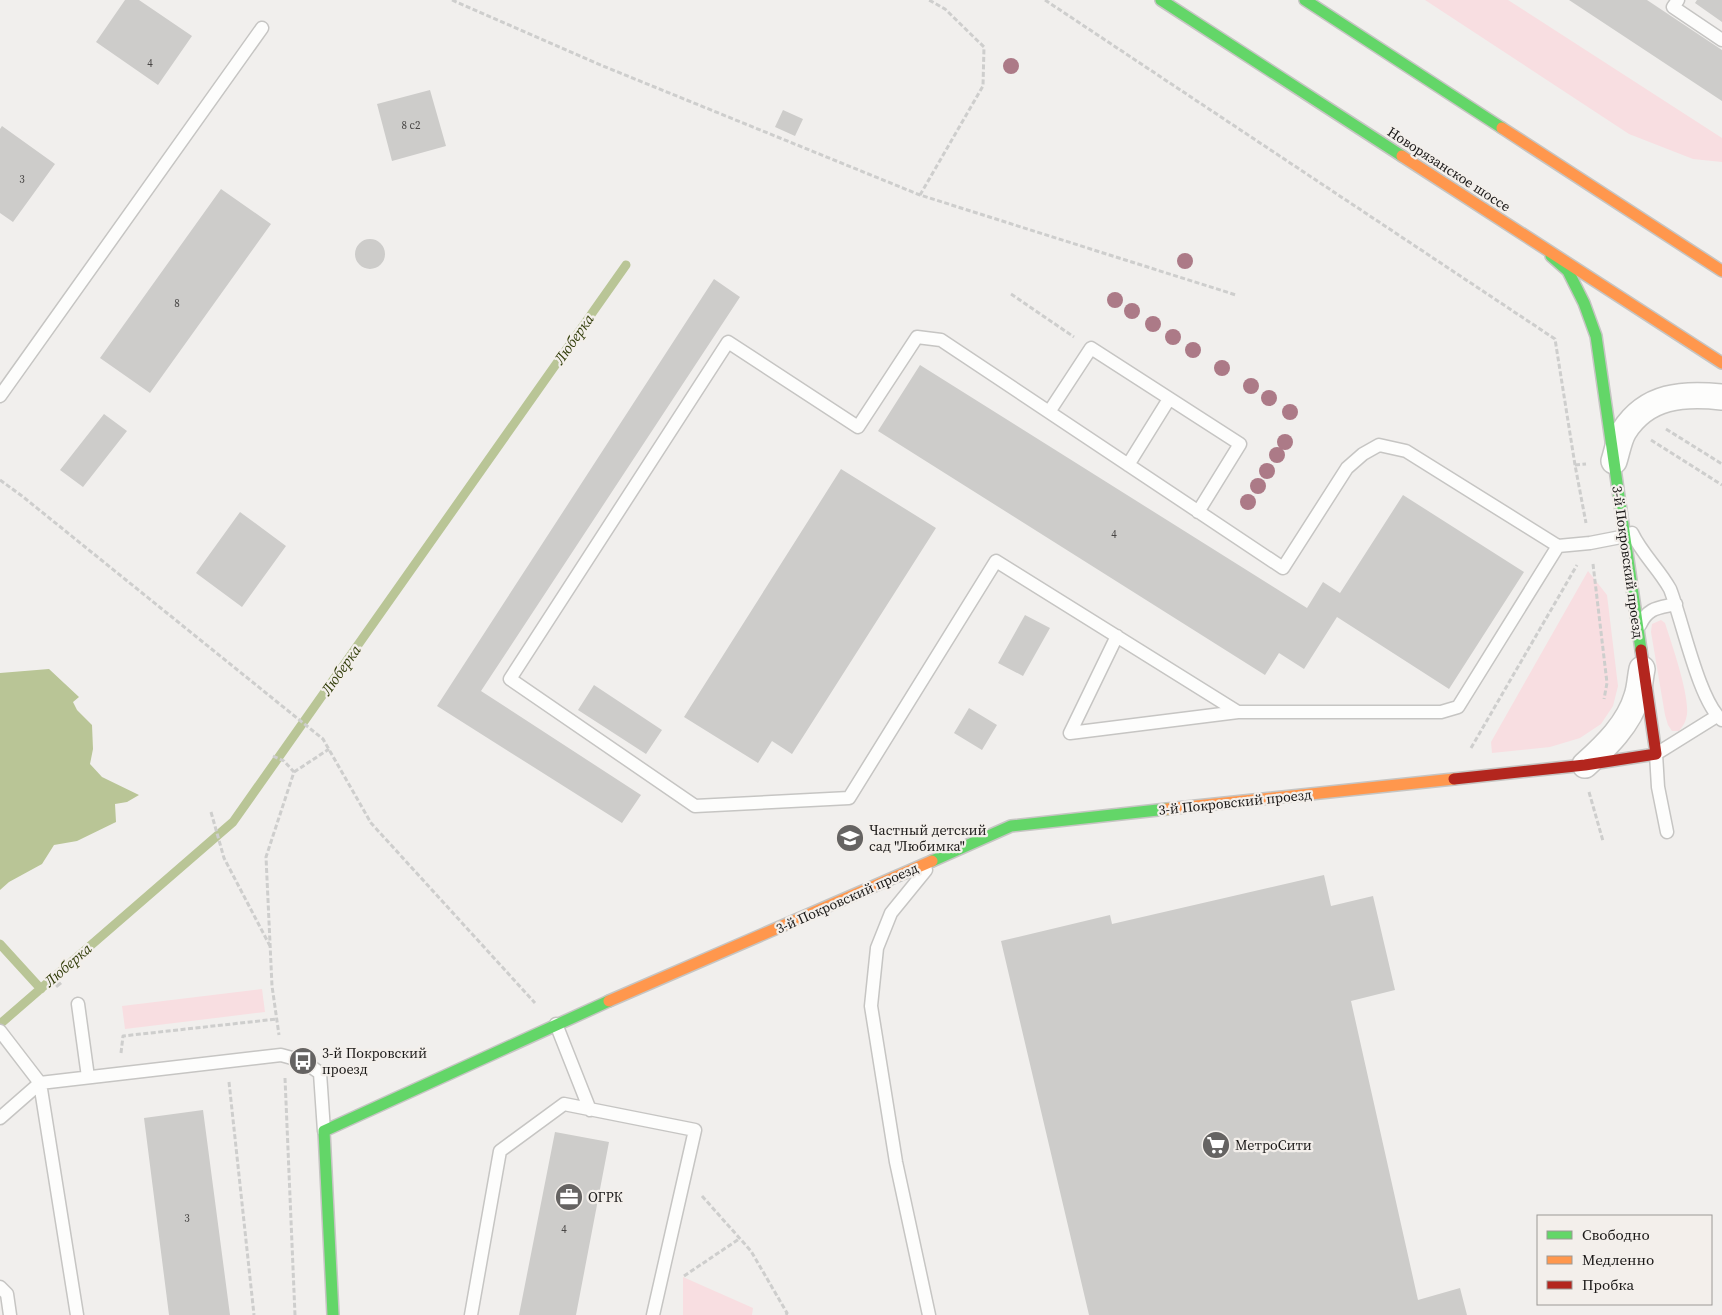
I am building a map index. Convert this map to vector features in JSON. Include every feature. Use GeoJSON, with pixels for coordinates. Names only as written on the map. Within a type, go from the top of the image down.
{"type":"FeatureCollection","features":[{"type":"Feature","properties":{"kind":"main road","name":"Новорязанское шоссе"},"geometry":{"type":"LineString","coordinates":[[1161,0],[1722,363]]}},
{"type":"Feature","properties":{"kind":"main road"},"geometry":{"type":"LineString","coordinates":[[1305,0],[1722,270]]}},
{"type":"Feature","properties":{"kind":"main road","name":"3-й Покровский проезд"},"geometry":{"type":"LineString","coordinates":[[324,1131],[560,1023],[1011,826],[1472,778],[1585,765],[1656,754],[1626,536],[1618,501],[1596,336],[1584,304],[1568,271],[1534,242]]}},
{"type":"Feature","properties":{"kind":"main road"},"geometry":{"type":"LineString","coordinates":[[324,1131],[333,1315]]}},
{"type":"Feature","properties":{"kind":"street","name":"3-й Покровский проезд"},"geometry":{"type":"LineString","coordinates":[[1614,461],[1623,433],[1639,412],[1662,400],[1696,394],[1722,397]]}},
{"type":"Feature","properties":{"kind":"street","name":"3-й Покровский проезд"},"geometry":{"type":"LineString","coordinates":[[1585,765],[1608,744],[1624,723],[1637,697],[1643,664]]}},
{"type":"Feature","properties":{"kind":"lane"},"geometry":{"type":"LineString","coordinates":[[1678,0],[1672,7],[1722,40]]}},
{"type":"Feature","properties":{"kind":"lane"},"geometry":{"type":"LineString","coordinates":[[0,396],[262,28]]}},
{"type":"Feature","properties":{"kind":"lane"},"geometry":{"type":"LineString","coordinates":[[1238,712],[996,561],[849,798],[695,806],[510,679],[728,342],[858,427],[917,337],[941,340],[1283,568],[1347,468],[1363,454],[1379,445],[1406,451],[1558,546],[1590,543],[1626,536]]}},
{"type":"Feature","properties":{"kind":"lane"},"geometry":{"type":"LineString","coordinates":[[1049,412],[1091,348],[1240,444],[1198,512]]}},
{"type":"Feature","properties":{"kind":"lane"},"geometry":{"type":"LineString","coordinates":[[1128,465],[1170,398]]}},
{"type":"Feature","properties":{"kind":"lane"},"geometry":{"type":"LineString","coordinates":[[1618,501],[1643,553],[1663,576],[1670,588],[1704,692],[1719,718],[1656,754],[1658,787],[1667,832]]}},
{"type":"Feature","properties":{"kind":"lane"},"geometry":{"type":"LineString","coordinates":[[1116,636],[1070,733],[1238,712],[1441,712],[1458,707],[1558,546]]}},
{"type":"Feature","properties":{"kind":"lane"},"geometry":{"type":"LineString","coordinates":[[1638,631],[1643,617],[1651,610],[1676,604]]}},
{"type":"Feature","properties":{"kind":"lane"},"geometry":{"type":"LineString","coordinates":[[929,1315],[896,1162],[871,1006],[877,948],[891,913],[934,860]]}},
{"type":"Feature","properties":{"kind":"lane"},"geometry":{"type":"LineString","coordinates":[[78,1004],[88,1078]]}},
{"type":"Feature","properties":{"kind":"lane"},"geometry":{"type":"LineString","coordinates":[[560,1023],[590,1110]]}},
{"type":"Feature","properties":{"kind":"lane"},"geometry":{"type":"LineString","coordinates":[[0,1031],[40,1083],[77,1315]]}},
{"type":"Feature","properties":{"kind":"lane"},"geometry":{"type":"LineString","coordinates":[[0,1118],[40,1083],[281,1055],[303,1061],[320,1073],[324,1131]]}},
{"type":"Feature","properties":{"kind":"lane"},"geometry":{"type":"LineString","coordinates":[[471,1315],[500,1151],[564,1104],[695,1130],[653,1315]]}},
{"type":"Feature","properties":{"kind":"lane"},"geometry":{"type":"LineString","coordinates":[[0,1287],[7,1294],[10,1315]]}},
{"type":"Feature","properties":{"kind":"path"},"geometry":{"type":"LineString","coordinates":[[452,0],[603,66],[920,195],[1236,295]]}},
{"type":"Feature","properties":{"kind":"path"},"geometry":{"type":"LineString","coordinates":[[920,195],[983,86],[984,47],[945,10],[929,0]]}},
{"type":"Feature","properties":{"kind":"path"},"geometry":{"type":"LineString","coordinates":[[1045,0],[1556,339],[1574,465],[1590,543],[1608,682],[1602,705]]}},
{"type":"Feature","properties":{"kind":"path"},"geometry":{"type":"LineString","coordinates":[[1011,294],[1091,348]]}},
{"type":"Feature","properties":{"kind":"path"},"geometry":{"type":"LineString","coordinates":[[1661,426],[1722,464]]}},
{"type":"Feature","properties":{"kind":"path"},"geometry":{"type":"LineString","coordinates":[[1574,465],[1636,459],[1656,433]]}},
{"type":"Feature","properties":{"kind":"path"},"geometry":{"type":"LineString","coordinates":[[1650,440],[1722,485]]}},
{"type":"Feature","properties":{"kind":"path"},"geometry":{"type":"LineString","coordinates":[[0,480],[324,739],[371,823],[534,1002],[560,1023]]}},
{"type":"Feature","properties":{"kind":"path"},"geometry":{"type":"LineString","coordinates":[[1472,778],[1467,755],[1590,543]]}},
{"type":"Feature","properties":{"kind":"path"},"geometry":{"type":"LineString","coordinates":[[281,1055],[272,986],[266,857],[294,772],[329,749]]}},
{"type":"Feature","properties":{"kind":"path"},"geometry":{"type":"LineString","coordinates":[[273,756],[284,761],[294,772]]}},
{"type":"Feature","properties":{"kind":"path"},"geometry":{"type":"LineString","coordinates":[[211,812],[224,858],[270,948]]}},
{"type":"Feature","properties":{"kind":"path"},"geometry":{"type":"LineString","coordinates":[[119,1074],[123,1036],[276,1019]]}},
{"type":"Feature","properties":{"kind":"path"},"geometry":{"type":"LineString","coordinates":[[285,1076],[296,1315]]}},
{"type":"Feature","properties":{"kind":"path"},"geometry":{"type":"LineString","coordinates":[[238,1081],[229,1082],[254,1315]]}},
{"type":"Feature","properties":{"kind":"path"},"geometry":{"type":"LineString","coordinates":[[684,1177],[750,1251],[787,1313],[786,1315]]}},
{"type":"Feature","properties":{"kind":"path"},"geometry":{"type":"LineString","coordinates":[[659,1288],[683,1277],[739,1238]]}},
{"type":"Feature","properties":{"kind":"shaded area"},"geometry":{"type":"Polygon","coordinates":[[[1425,0],[1508,0],[1722,138],[1722,162],[1693,159],[1629,134],[1425,0]]]}},
{"type":"Feature","properties":{"kind":"shaded area"},"geometry":{"type":"Polygon","coordinates":[[[1588,571],[1607,595],[1618,686],[1613,706],[1601,724],[1580,738],[1550,747],[1492,753],[1491,742],[1588,571]]]}},
{"type":"Feature","properties":{"kind":"shaded area"},"geometry":{"type":"Polygon","coordinates":[[[1661,620],[1665,623],[1679,669],[1687,705],[1685,723],[1679,731],[1672,731],[1665,715],[1651,632],[1652,624],[1661,620]]]}},
{"type":"Feature","properties":{"kind":"shaded area"},"geometry":{"type":"Polygon","coordinates":[[[49,669],[79,697],[73,702],[77,710],[92,725],[93,749],[90,764],[102,777],[139,795],[127,802],[115,804],[116,822],[77,841],[54,845],[42,864],[9,882],[0,890],[0,673],[49,669]]]}},
{"type":"Feature","properties":{"kind":"shaded area"},"geometry":{"type":"Polygon","coordinates":[[[262,989],[265,1012],[125,1029],[122,1006],[262,989]]]}},
{"type":"Feature","properties":{"kind":"shaded area"},"geometry":{"type":"Polygon","coordinates":[[[683,1277],[753,1308],[752,1315],[683,1315],[683,1277]]]}},
{"type":"Feature","properties":{"kind":"building"},"geometry":{"type":"Polygon","coordinates":[[[125,0],[139,0],[192,36],[158,85],[96,42],[125,0]]]}},
{"type":"Feature","properties":{"kind":"building"},"geometry":{"type":"Polygon","coordinates":[[[1569,0],[1647,0],[1722,50],[1722,101],[1569,0]]]}},
{"type":"Feature","properties":{"kind":"building"},"geometry":{"type":"Polygon","coordinates":[[[1697,0],[1722,0],[1722,22],[1695,3],[1697,0]]]}},
{"type":"Feature","properties":{"kind":"building"},"geometry":{"type":"Polygon","coordinates":[[[430,90],[446,146],[392,161],[377,104],[430,90]]]}},
{"type":"Feature","properties":{"kind":"building"},"geometry":{"type":"Polygon","coordinates":[[[783,110],[803,119],[795,136],[775,127],[783,110]]]}},
{"type":"Feature","properties":{"kind":"building"},"geometry":{"type":"Polygon","coordinates":[[[2,126],[55,164],[13,222],[0,213],[0,129],[2,126]]]}},
{"type":"Feature","properties":{"kind":"building"},"geometry":{"type":"Polygon","coordinates":[[[221,189],[271,224],[150,393],[100,358],[221,189]]]}},
{"type":"Feature","properties":{"kind":"building"},"geometry":{"type":"Polygon","coordinates":[[[370,239],[381,243],[385,254],[381,265],[370,269],[359,265],[355,254],[359,243],[370,239]]]}},
{"type":"Feature","properties":{"kind":"building"},"geometry":{"type":"Polygon","coordinates":[[[714,279],[740,297],[481,691],[641,795],[622,823],[437,706],[714,279]]]}},
{"type":"Feature","properties":{"kind":"building"},"geometry":{"type":"Polygon","coordinates":[[[920,365],[1307,608],[1323,582],[1340,593],[1403,495],[1524,572],[1449,689],[1337,617],[1304,669],[1279,653],[1265,675],[878,431],[920,365]]]}},
{"type":"Feature","properties":{"kind":"building"},"geometry":{"type":"Polygon","coordinates":[[[104,414],[127,431],[83,487],[60,470],[104,414]]]}},
{"type":"Feature","properties":{"kind":"building"},"geometry":{"type":"Polygon","coordinates":[[[841,469],[936,528],[792,754],[772,741],[758,763],[684,717],[841,469]]]}},
{"type":"Feature","properties":{"kind":"building"},"geometry":{"type":"Polygon","coordinates":[[[240,512],[286,546],[242,607],[196,573],[240,512]]]}},
{"type":"Feature","properties":{"kind":"building"},"geometry":{"type":"Polygon","coordinates":[[[1025,615],[1050,628],[1023,676],[998,663],[1025,615]]]}},
{"type":"Feature","properties":{"kind":"building"},"geometry":{"type":"Polygon","coordinates":[[[594,685],[662,730],[646,754],[578,710],[594,685]]]}},
{"type":"Feature","properties":{"kind":"building"},"geometry":{"type":"Polygon","coordinates":[[[969,708],[997,725],[982,750],[954,733],[969,708]]]}},
{"type":"Feature","properties":{"kind":"building","name":"МетроСити"},"geometry":{"type":"Polygon","coordinates":[[[1324,875],[1331,906],[1373,896],[1395,990],[1351,1001],[1418,1300],[1460,1288],[1467,1315],[1089,1315],[1001,941],[1110,915],[1112,924],[1324,875]]]}},
{"type":"Feature","properties":{"kind":"building"},"geometry":{"type":"Polygon","coordinates":[[[57,978],[62,984],[57,988],[52,982],[57,978]]]}},
{"type":"Feature","properties":{"kind":"building"},"geometry":{"type":"Polygon","coordinates":[[[203,1110],[230,1315],[169,1315],[144,1118],[203,1110]]]}},
{"type":"Feature","properties":{"kind":"building"},"geometry":{"type":"Polygon","coordinates":[[[555,1132],[609,1142],[576,1315],[519,1315],[555,1132]]]}},
{"type":"Feature","properties":{"kind":"waterway","name":"Люберка"},"geometry":{"type":"LineString","coordinates":[[0,1024],[233,822],[626,265]]}},
{"type":"Feature","properties":{"kind":"waterway"},"geometry":{"type":"LineString","coordinates":[[0,944],[41,989]]}},
{"type":"Feature","properties":{"kind":"traffic: fast"},"geometry":{"type":"LineString","coordinates":[[1161,0],[1402,156]]}},
{"type":"Feature","properties":{"kind":"traffic: fast"},"geometry":{"type":"LineString","coordinates":[[1305,0],[1502,128]]}},
{"type":"Feature","properties":{"kind":"traffic: fast"},"geometry":{"type":"LineString","coordinates":[[1551,256],[1568,271],[1584,303],[1596,336],[1641,650]]}},
{"type":"Feature","properties":{"kind":"traffic: fast"},"geometry":{"type":"LineString","coordinates":[[932,861],[1011,826],[1167,809]]}},
{"type":"Feature","properties":{"kind":"traffic: fast"},"geometry":{"type":"LineString","coordinates":[[333,1315],[324,1131],[609,1001]]}},
{"type":"Feature","properties":{"kind":"traffic: slow"},"geometry":{"type":"LineString","coordinates":[[1502,128],[1722,271]]}},
{"type":"Feature","properties":{"kind":"traffic: slow"},"geometry":{"type":"LineString","coordinates":[[1402,156],[1722,363]]}},
{"type":"Feature","properties":{"kind":"traffic: slow"},"geometry":{"type":"LineString","coordinates":[[1167,809],[1454,779]]}},
{"type":"Feature","properties":{"kind":"traffic: slow"},"geometry":{"type":"LineString","coordinates":[[609,1001],[932,861]]}},
{"type":"Feature","properties":{"kind":"traffic: jam"},"geometry":{"type":"LineString","coordinates":[[1454,779],[1585,765],[1656,754],[1641,650]]}},
{"type":"Feature","properties":{"kind":"place","name":"Частный детский сад \"Любимка\""},"geometry":{"type":"Point","coordinates":[850,838]}},
{"type":"Feature","properties":{"kind":"place","name":"3-й Покровский проезд"},"geometry":{"type":"Point","coordinates":[303,1061]}},
{"type":"Feature","properties":{"kind":"place","name":"МетроСити"},"geometry":{"type":"Point","coordinates":[1216,1145]}},
{"type":"Feature","properties":{"kind":"place","name":"ОГРК"},"geometry":{"type":"Point","coordinates":[569,1197]}}]}
